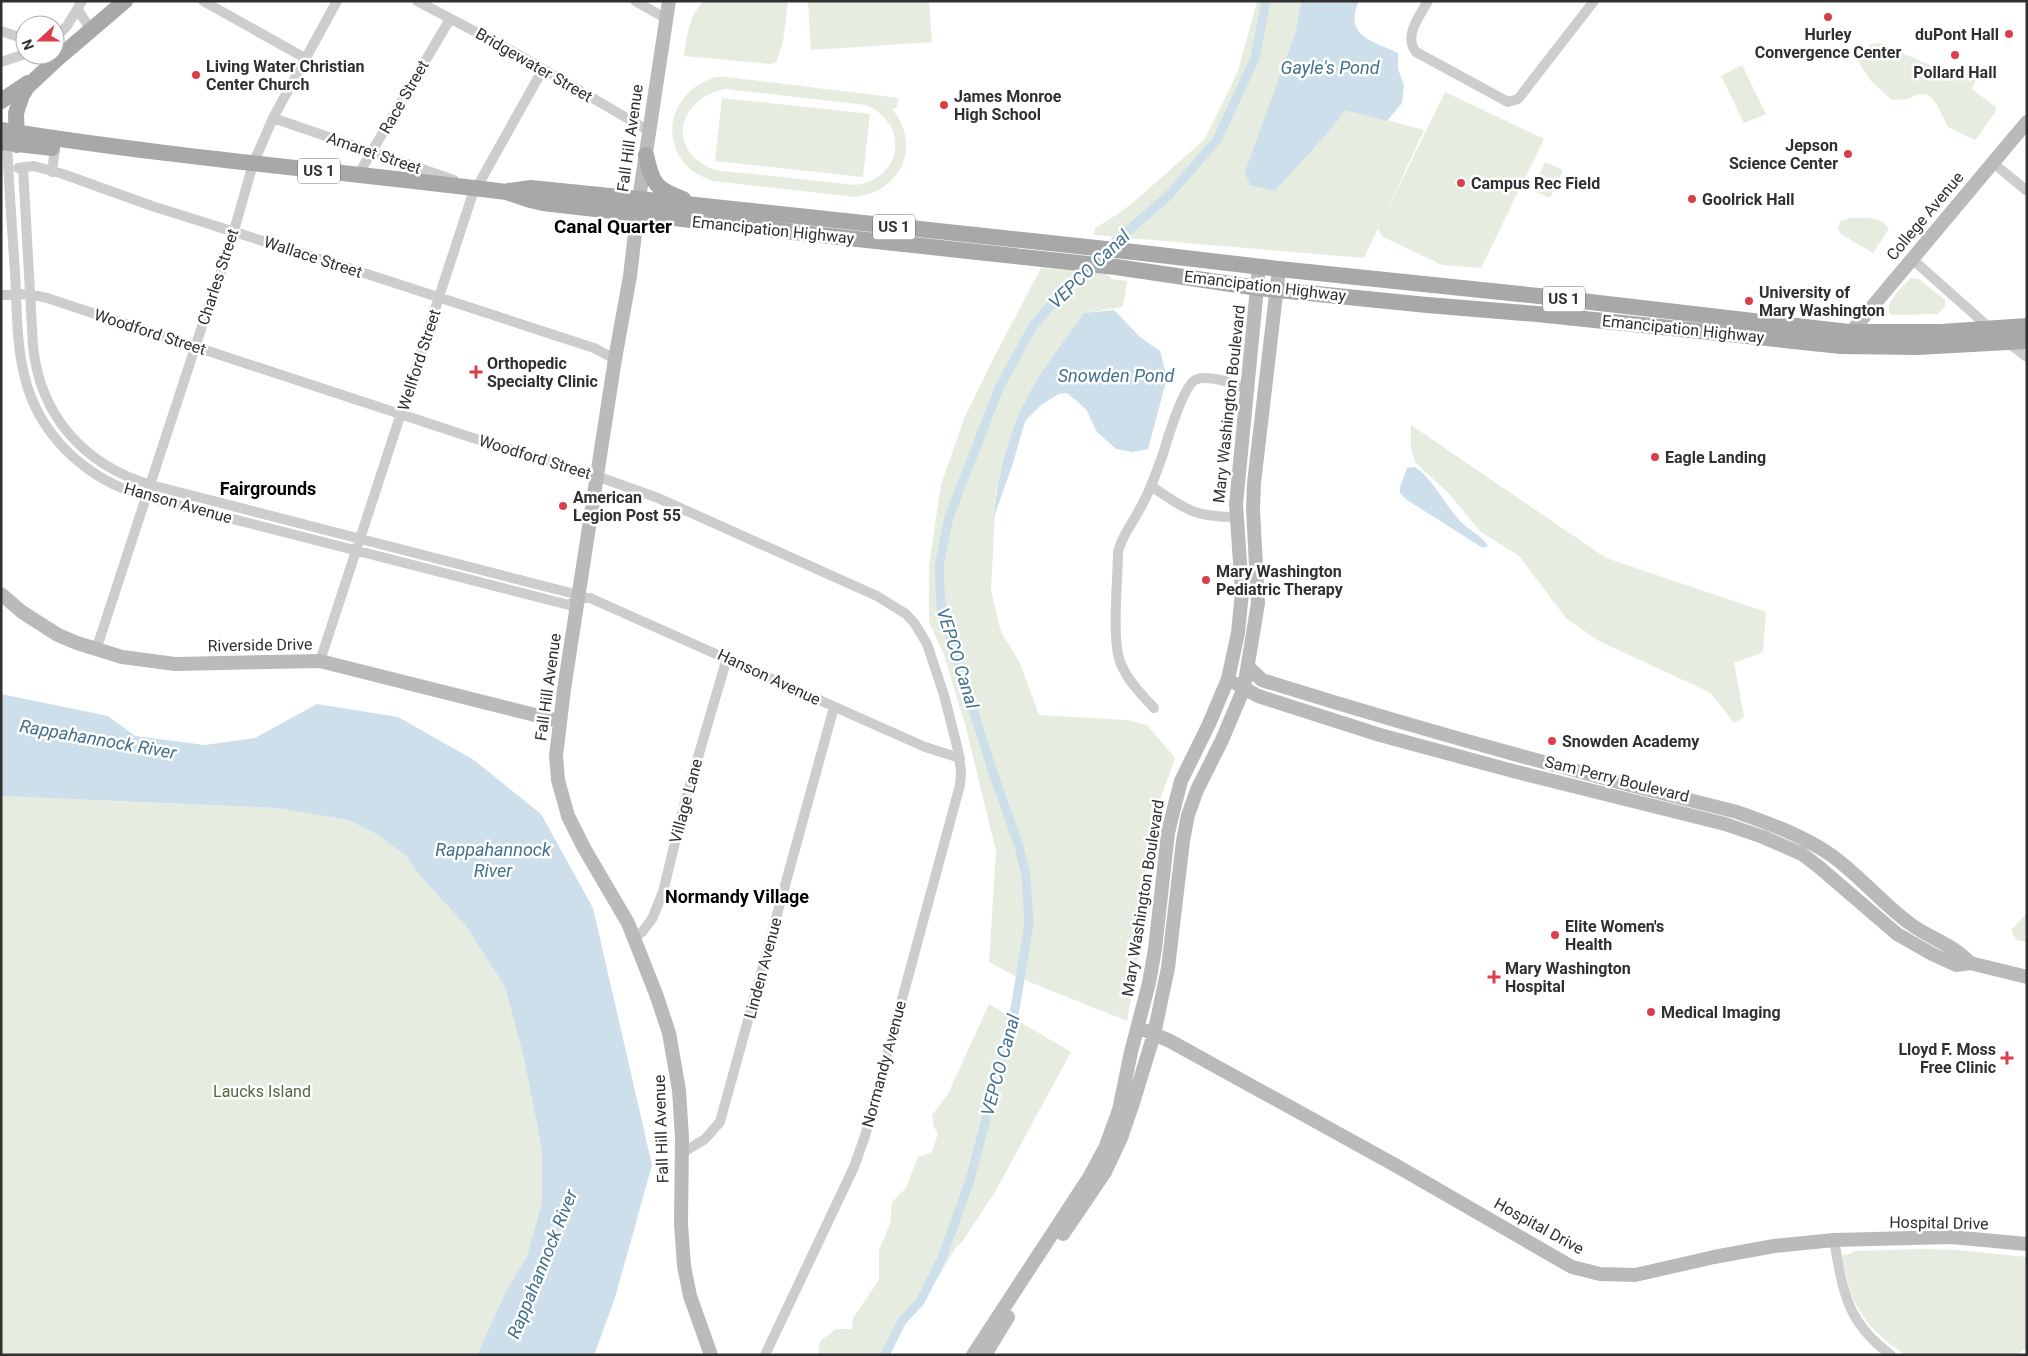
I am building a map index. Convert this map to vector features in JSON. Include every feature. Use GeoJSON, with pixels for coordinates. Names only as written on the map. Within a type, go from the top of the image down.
{"type":"FeatureCollection","features":[{"type":"Feature","properties":{"kind":"main road"},"geometry":{"type":"LineString","coordinates":[[65,50],[125,1]]}},
{"type":"Feature","properties":{"kind":"main road"},"geometry":{"type":"LineString","coordinates":[[8,139],[18,105],[27,87],[48,65]]}},
{"type":"Feature","properties":{"kind":"main road"},"geometry":{"type":"LineString","coordinates":[[1,101],[36,78]]}},
{"type":"Feature","properties":{"kind":"main road","name":"Emancipation Highway"},"geometry":{"type":"LineString","coordinates":[[8,139],[55,148],[92,151],[131,148]]}},
{"type":"Feature","properties":{"kind":"main road","name":"Emancipation Highway"},"geometry":{"type":"LineString","coordinates":[[8,139],[131,148],[253,164],[476,188],[506,192],[530,200],[639,206],[701,206],[1539,296],[1846,341],[2027,326]]}},
{"type":"Feature","properties":{"kind":"main road"},"geometry":{"type":"LineString","coordinates":[[646,155],[651,177],[658,187],[668,194],[701,206]]}},
{"type":"Feature","properties":{"kind":"main road","name":"Emancipation Highway"},"geometry":{"type":"LineString","coordinates":[[639,206],[793,232],[1059,260],[1258,288],[1427,305],[1917,347],[2027,341]]}},
{"type":"Feature","properties":{"kind":"street"},"geometry":{"type":"LineString","coordinates":[[203,1],[305,58]]}},
{"type":"Feature","properties":{"kind":"street","name":"Charles Street"},"geometry":{"type":"LineString","coordinates":[[96,650],[234,231],[253,164],[273,118],[337,1]]}},
{"type":"Feature","properties":{"kind":"street","name":"Bridgewater Street"},"geometry":{"type":"LineString","coordinates":[[417,1],[543,69],[649,131]]}},
{"type":"Feature","properties":{"kind":"street"},"geometry":{"type":"LineString","coordinates":[[635,1],[665,18]]}},
{"type":"Feature","properties":{"kind":"street","name":"Fall Hill Avenue"},"geometry":{"type":"LineString","coordinates":[[669,1],[665,18],[630,276],[615,359],[578,598],[559,722],[556,756],[558,780],[568,816],[584,848],[617,902],[634,938],[669,1033],[676,1063],[679,1090],[682,1154],[681,1224],[684,1266],[690,1296],[710,1355]]}},
{"type":"Feature","properties":{"kind":"street"},"geometry":{"type":"LineString","coordinates":[[1428,1],[1412,33],[1411,42],[1416,52],[1504,101],[1513,102],[1518,99],[1594,1]]}},
{"type":"Feature","properties":{"kind":"street"},"geometry":{"type":"LineString","coordinates":[[80,6],[91,30]]}},
{"type":"Feature","properties":{"kind":"street"},"geometry":{"type":"LineString","coordinates":[[65,28],[80,6]]}},
{"type":"Feature","properties":{"kind":"street","name":"Race Street"},"geometry":{"type":"LineString","coordinates":[[358,175],[450,19]]}},
{"type":"Feature","properties":{"kind":"street"},"geometry":{"type":"LineString","coordinates":[[1,31],[15,36]]}},
{"type":"Feature","properties":{"kind":"street"},"geometry":{"type":"LineString","coordinates":[[1,62],[15,57]]}},
{"type":"Feature","properties":{"kind":"street","name":"Wellford Street"},"geometry":{"type":"LineString","coordinates":[[320,661],[476,188],[543,69]]}},
{"type":"Feature","properties":{"kind":"street","name":"Amaret Street"},"geometry":{"type":"LineString","coordinates":[[273,118],[476,188]]}},
{"type":"Feature","properties":{"kind":"street","name":"College Avenue"},"geometry":{"type":"LineString","coordinates":[[1846,341],[2027,122]]}},
{"type":"Feature","properties":{"kind":"street","name":"Hanson Avenue"},"geometry":{"type":"LineString","coordinates":[[8,139],[16,294],[24,375],[33,402],[46,424],[64,448],[89,470],[111,484],[147,497],[357,552],[569,604],[578,598],[590,598],[727,658],[834,708],[925,747],[960,758]]}},
{"type":"Feature","properties":{"kind":"street"},"geometry":{"type":"LineString","coordinates":[[52,172],[55,148]]}},
{"type":"Feature","properties":{"kind":"street"},"geometry":{"type":"LineString","coordinates":[[1992,163],[2027,190]]}},
{"type":"Feature","properties":{"kind":"street","name":"Wallace Street"},"geometry":{"type":"LineString","coordinates":[[9,171],[34,166],[152,206],[594,348],[615,359]]}},
{"type":"Feature","properties":{"kind":"street","name":"Hanson Avenue"},"geometry":{"type":"LineString","coordinates":[[23,167],[36,366],[43,391],[58,418],[91,456],[121,474],[151,485],[571,592],[578,598]]}},
{"type":"Feature","properties":{"kind":"street"},"geometry":{"type":"LineString","coordinates":[[1912,259],[1991,329],[2027,357]]}},
{"type":"Feature","properties":{"kind":"street","name":"Mary Washington Boulevard"},"geometry":{"type":"LineString","coordinates":[[973,1355],[1090,1176],[1106,1146],[1119,1110],[1155,949],[1163,866],[1174,804],[1181,781],[1209,724],[1228,679],[1238,633],[1242,592],[1236,517],[1238,470],[1259,267]]}},
{"type":"Feature","properties":{"kind":"street","name":"Mary Washington Boulevard"},"geometry":{"type":"LineString","coordinates":[[985,1355],[1036,1273],[1107,1169],[1121,1138],[1154,1034],[1168,968],[1188,815],[1197,790],[1222,740],[1244,688],[1248,667],[1258,603],[1253,509],[1254,483],[1279,269]]}},
{"type":"Feature","properties":{"kind":"street","name":"Woodford Street"},"geometry":{"type":"LineString","coordinates":[[1,295],[30,294],[47,298],[598,477],[658,498],[701,516],[864,589],[902,611],[914,624],[927,644],[944,696],[960,758]]}},
{"type":"Feature","properties":{"kind":"street"},"geometry":{"type":"LineString","coordinates":[[1154,708],[1128,677],[1121,664],[1116,636],[1118,552],[1125,531],[1137,516],[1151,486],[1172,423],[1191,384],[1200,379],[1224,381],[1247,389]]}},
{"type":"Feature","properties":{"kind":"street"},"geometry":{"type":"LineString","coordinates":[[1151,486],[1188,510],[1206,516],[1236,517]]}},
{"type":"Feature","properties":{"kind":"street","name":"Riverside Drive"},"geometry":{"type":"LineString","coordinates":[[1,594],[40,624],[64,638],[122,657],[176,664],[320,661],[559,722]]}},
{"type":"Feature","properties":{"kind":"street","name":"Village Lane"},"geometry":{"type":"LineString","coordinates":[[634,938],[642,932],[652,919],[662,892],[727,658]]}},
{"type":"Feature","properties":{"kind":"street","name":"Sam Perry Boulevard"},"geometry":{"type":"LineString","coordinates":[[1248,667],[1262,680],[1384,718],[1489,748],[1737,812],[1774,825],[1795,834],[1831,855],[1909,923],[1937,941],[1961,953],[1970,964]]}},
{"type":"Feature","properties":{"kind":"street","name":"Sam Perry Boulevard"},"geometry":{"type":"LineString","coordinates":[[1228,679],[1258,696],[1380,735],[1725,824],[1763,837],[1802,854],[1897,934],[1956,965],[1970,964],[2027,977]]}},
{"type":"Feature","properties":{"kind":"street","name":"Linden Avenue"},"geometry":{"type":"LineString","coordinates":[[682,1154],[705,1139],[720,1122],[834,708]]}},
{"type":"Feature","properties":{"kind":"street","name":"Normandy Avenue"},"geometry":{"type":"LineString","coordinates":[[765,1355],[854,1167],[862,1144],[960,785],[960,758]]}},
{"type":"Feature","properties":{"kind":"street","name":"Hospital Drive"},"geometry":{"type":"LineString","coordinates":[[1137,1028],[1154,1034],[1396,1165],[1575,1268],[1600,1274],[1635,1275],[1774,1246],[1834,1240],[1952,1237],[2027,1244]]}},
{"type":"Feature","properties":{"kind":"street"},"geometry":{"type":"LineString","coordinates":[[1834,1240],[1842,1286],[1852,1313],[1869,1334],[1891,1355]]}},
{"type":"Feature","properties":{"kind":"green space"},"geometry":{"type":"Polygon","coordinates":[[[703,1],[788,1],[783,42],[776,62],[771,64],[684,56],[692,20],[703,1]]]}},
{"type":"Feature","properties":{"kind":"green space"},"geometry":{"type":"Polygon","coordinates":[[[808,1],[929,1],[932,42],[811,50],[808,1]]]}},
{"type":"Feature","properties":{"kind":"green space"},"geometry":{"type":"Polygon","coordinates":[[[1257,1],[1301,1],[1275,191],[1334,126],[1345,109],[1424,130],[1383,219],[1445,92],[1544,139],[1481,268],[1442,265],[1381,236],[1378,228],[1364,258],[1094,235],[1095,228],[1136,200],[1205,139],[1238,71],[1257,1]]]}},
{"type":"Feature","properties":{"kind":"green space"},"geometry":{"type":"Polygon","coordinates":[[[1879,43],[1944,71],[1955,73],[1961,71],[1978,75],[1972,89],[1996,107],[1995,113],[1975,140],[1948,127],[1937,105],[1926,94],[1918,94],[1908,99],[1892,100],[1871,81],[1858,61],[1871,44],[1879,43]]]}},
{"type":"Feature","properties":{"kind":"green space"},"geometry":{"type":"Polygon","coordinates":[[[1742,65],[1766,114],[1744,123],[1721,76],[1742,65]]]}},
{"type":"Feature","properties":{"kind":"green space"},"geometry":{"type":"Polygon","coordinates":[[[716,77],[727,77],[899,98],[896,108],[892,109],[901,123],[906,137],[906,151],[903,164],[896,176],[885,186],[872,193],[856,197],[712,181],[695,173],[686,165],[677,152],[673,139],[672,126],[682,101],[702,83],[716,77]],[[726,89],[704,97],[696,104],[684,122],[683,132],[685,143],[691,154],[714,170],[855,185],[871,181],[883,173],[891,162],[895,150],[895,137],[890,125],[880,114],[866,105],[726,89]]]}},
{"type":"Feature","properties":{"kind":"green space"},"geometry":{"type":"Polygon","coordinates":[[[722,98],[870,114],[863,177],[715,161],[722,98]]]}},
{"type":"Feature","properties":{"kind":"green space"},"geometry":{"type":"Polygon","coordinates":[[[1545,162],[1563,170],[1550,198],[1532,190],[1545,162]]]}},
{"type":"Feature","properties":{"kind":"green space"},"geometry":{"type":"Polygon","coordinates":[[[1850,218],[1877,219],[1882,221],[1889,229],[1873,253],[1841,234],[1838,228],[1840,222],[1850,218]]]}},
{"type":"Feature","properties":{"kind":"green space"},"geometry":{"type":"Polygon","coordinates":[[[1041,268],[1106,273],[1111,279],[1127,281],[1123,307],[1084,313],[1049,363],[996,492],[991,590],[1001,632],[1019,661],[1039,715],[1127,720],[1147,725],[1175,758],[1155,814],[1147,875],[1144,925],[1127,1021],[1015,976],[989,962],[996,851],[966,728],[944,655],[929,622],[929,565],[941,485],[964,419],[1041,268]]]}},
{"type":"Feature","properties":{"kind":"green space"},"geometry":{"type":"Polygon","coordinates":[[[1911,278],[1919,279],[1945,300],[1945,306],[1938,314],[1892,315],[1889,313],[1890,303],[1911,278]]]}},
{"type":"Feature","properties":{"kind":"green space"},"geometry":{"type":"Polygon","coordinates":[[[1411,425],[1606,558],[1766,612],[1763,652],[1734,663],[1744,717],[1734,723],[1711,693],[1599,641],[1566,618],[1519,556],[1481,532],[1448,493],[1415,462],[1411,448],[1411,425]]]}},
{"type":"Feature","properties":{"kind":"green space","name":"Laucks Island"},"geometry":{"type":"Polygon","coordinates":[[[1,796],[277,808],[348,820],[376,834],[406,856],[421,877],[466,926],[505,987],[524,1059],[542,1150],[542,1202],[527,1256],[505,1293],[477,1355],[1,1355],[1,796]]]}},
{"type":"Feature","properties":{"kind":"green space"},"geometry":{"type":"Polygon","coordinates":[[[2027,913],[2027,942],[2016,940],[2011,930],[2027,913]]]}},
{"type":"Feature","properties":{"kind":"green space"},"geometry":{"type":"Polygon","coordinates":[[[989,1004],[1071,1052],[995,1192],[962,1242],[956,1247],[924,1301],[904,1326],[890,1355],[818,1355],[820,1341],[836,1329],[852,1329],[853,1318],[879,1280],[879,1250],[890,1224],[892,1202],[906,1188],[918,1157],[932,1152],[938,1133],[934,1127],[932,1115],[948,1094],[989,1004]]]}},
{"type":"Feature","properties":{"kind":"green space"},"geometry":{"type":"Polygon","coordinates":[[[1957,1250],[2027,1257],[2027,1348],[2016,1355],[1904,1354],[1871,1327],[1851,1294],[1842,1258],[1844,1254],[1847,1255],[1855,1251],[1957,1250]]]}},
{"type":"Feature","properties":{"kind":"water","name":"Gayle's Pond"},"geometry":{"type":"Polygon","coordinates":[[[1301,1],[1359,1],[1355,13],[1357,30],[1370,41],[1398,53],[1398,69],[1404,85],[1402,103],[1387,121],[1345,110],[1334,126],[1275,191],[1250,185],[1245,172],[1296,31],[1301,1]]]}},
{"type":"Feature","properties":{"kind":"water","name":"Snowden Pond"},"geometry":{"type":"Polygon","coordinates":[[[1114,310],[1140,337],[1160,351],[1167,378],[1148,449],[1132,452],[1116,449],[1097,432],[1086,409],[1067,393],[1059,394],[1041,405],[1025,421],[994,517],[1000,474],[1017,419],[1029,393],[1084,313],[1114,310]]]}},
{"type":"Feature","properties":{"kind":"water"},"geometry":{"type":"Polygon","coordinates":[[[1415,467],[1434,486],[1461,522],[1488,546],[1483,548],[1407,500],[1400,493],[1400,487],[1407,468],[1415,467]]]}},
{"type":"Feature","properties":{"kind":"water","name":"Rappahannock River"},"geometry":{"type":"Polygon","coordinates":[[[1,694],[108,716],[135,736],[205,745],[255,738],[317,704],[398,717],[474,760],[541,814],[593,908],[652,1165],[615,1298],[594,1355],[477,1355],[505,1293],[527,1256],[542,1202],[542,1150],[524,1059],[505,987],[466,926],[421,877],[406,856],[376,834],[348,820],[277,808],[1,796],[1,694]]]}},
{"type":"Feature","properties":{"kind":"waterway","name":"VEPCO Canal"},"geometry":{"type":"LineString","coordinates":[[1108,248],[1168,196],[1217,140],[1255,58],[1266,1]]}},
{"type":"Feature","properties":{"kind":"waterway","name":"VEPCO Canal"},"geometry":{"type":"LineString","coordinates":[[885,1355],[902,1321],[920,1302],[942,1258],[970,1180],[1015,1009],[1029,924],[1026,875],[1019,846],[992,770],[941,607],[939,566],[949,517],[1000,386],[1033,326],[1071,282],[1091,264]]}},
{"type":"Feature","properties":{"kind":"place","name":"Hurley Convergence Center"},"geometry":{"type":"Point","coordinates":[1828,17]}},
{"type":"Feature","properties":{"kind":"place","name":"duPont Hall"},"geometry":{"type":"Point","coordinates":[2009,34]}},
{"type":"Feature","properties":{"kind":"place","name":"Pollard Hall"},"geometry":{"type":"Point","coordinates":[1955,55]}},
{"type":"Feature","properties":{"kind":"place","name":"Living Water Christian Center Church"},"geometry":{"type":"Point","coordinates":[196,75]}},
{"type":"Feature","properties":{"kind":"place","name":"James Monroe High School"},"geometry":{"type":"Point","coordinates":[944,105]}},
{"type":"Feature","properties":{"kind":"place","name":"Jepson Science Center"},"geometry":{"type":"Point","coordinates":[1848,154]}},
{"type":"Feature","properties":{"kind":"place","name":"Campus Rec Field"},"geometry":{"type":"Point","coordinates":[1461,183]}},
{"type":"Feature","properties":{"kind":"place","name":"Goolrick Hall"},"geometry":{"type":"Point","coordinates":[1692,199]}},
{"type":"Feature","properties":{"kind":"place","name":"University of Mary Washington"},"geometry":{"type":"Point","coordinates":[1749,301]}},
{"type":"Feature","properties":{"kind":"place","name":"Orthopedic Specialty Clinic"},"geometry":{"type":"Point","coordinates":[476,372]}},
{"type":"Feature","properties":{"kind":"place","name":"Eagle Landing"},"geometry":{"type":"Point","coordinates":[1655,457]}},
{"type":"Feature","properties":{"kind":"place","name":"American Legion Post 55"},"geometry":{"type":"Point","coordinates":[563,506]}},
{"type":"Feature","properties":{"kind":"place","name":"Mary Washington Pediatric Therapy"},"geometry":{"type":"Point","coordinates":[1206,580]}},
{"type":"Feature","properties":{"kind":"place","name":"Snowden Academy"},"geometry":{"type":"Point","coordinates":[1552,741]}},
{"type":"Feature","properties":{"kind":"place","name":"Elite Women's Health"},"geometry":{"type":"Point","coordinates":[1555,935]}},
{"type":"Feature","properties":{"kind":"place","name":"Mary Washington Hospital"},"geometry":{"type":"Point","coordinates":[1494,977]}},
{"type":"Feature","properties":{"kind":"place","name":"Medical Imaging"},"geometry":{"type":"Point","coordinates":[1651,1012]}},
{"type":"Feature","properties":{"kind":"place","name":"Lloyd F. Moss Free Clinic"},"geometry":{"type":"Point","coordinates":[2007,1058]}},
{"type":"Feature","properties":{"kind":"district","name":"Canal Quarter"},"geometry":{"type":"Point","coordinates":[613,226]}},
{"type":"Feature","properties":{"kind":"district","name":"Fairgrounds"},"geometry":{"type":"Point","coordinates":[268,488]}},
{"type":"Feature","properties":{"kind":"district","name":"Normandy Village"},"geometry":{"type":"Point","coordinates":[737,896]}}]}
